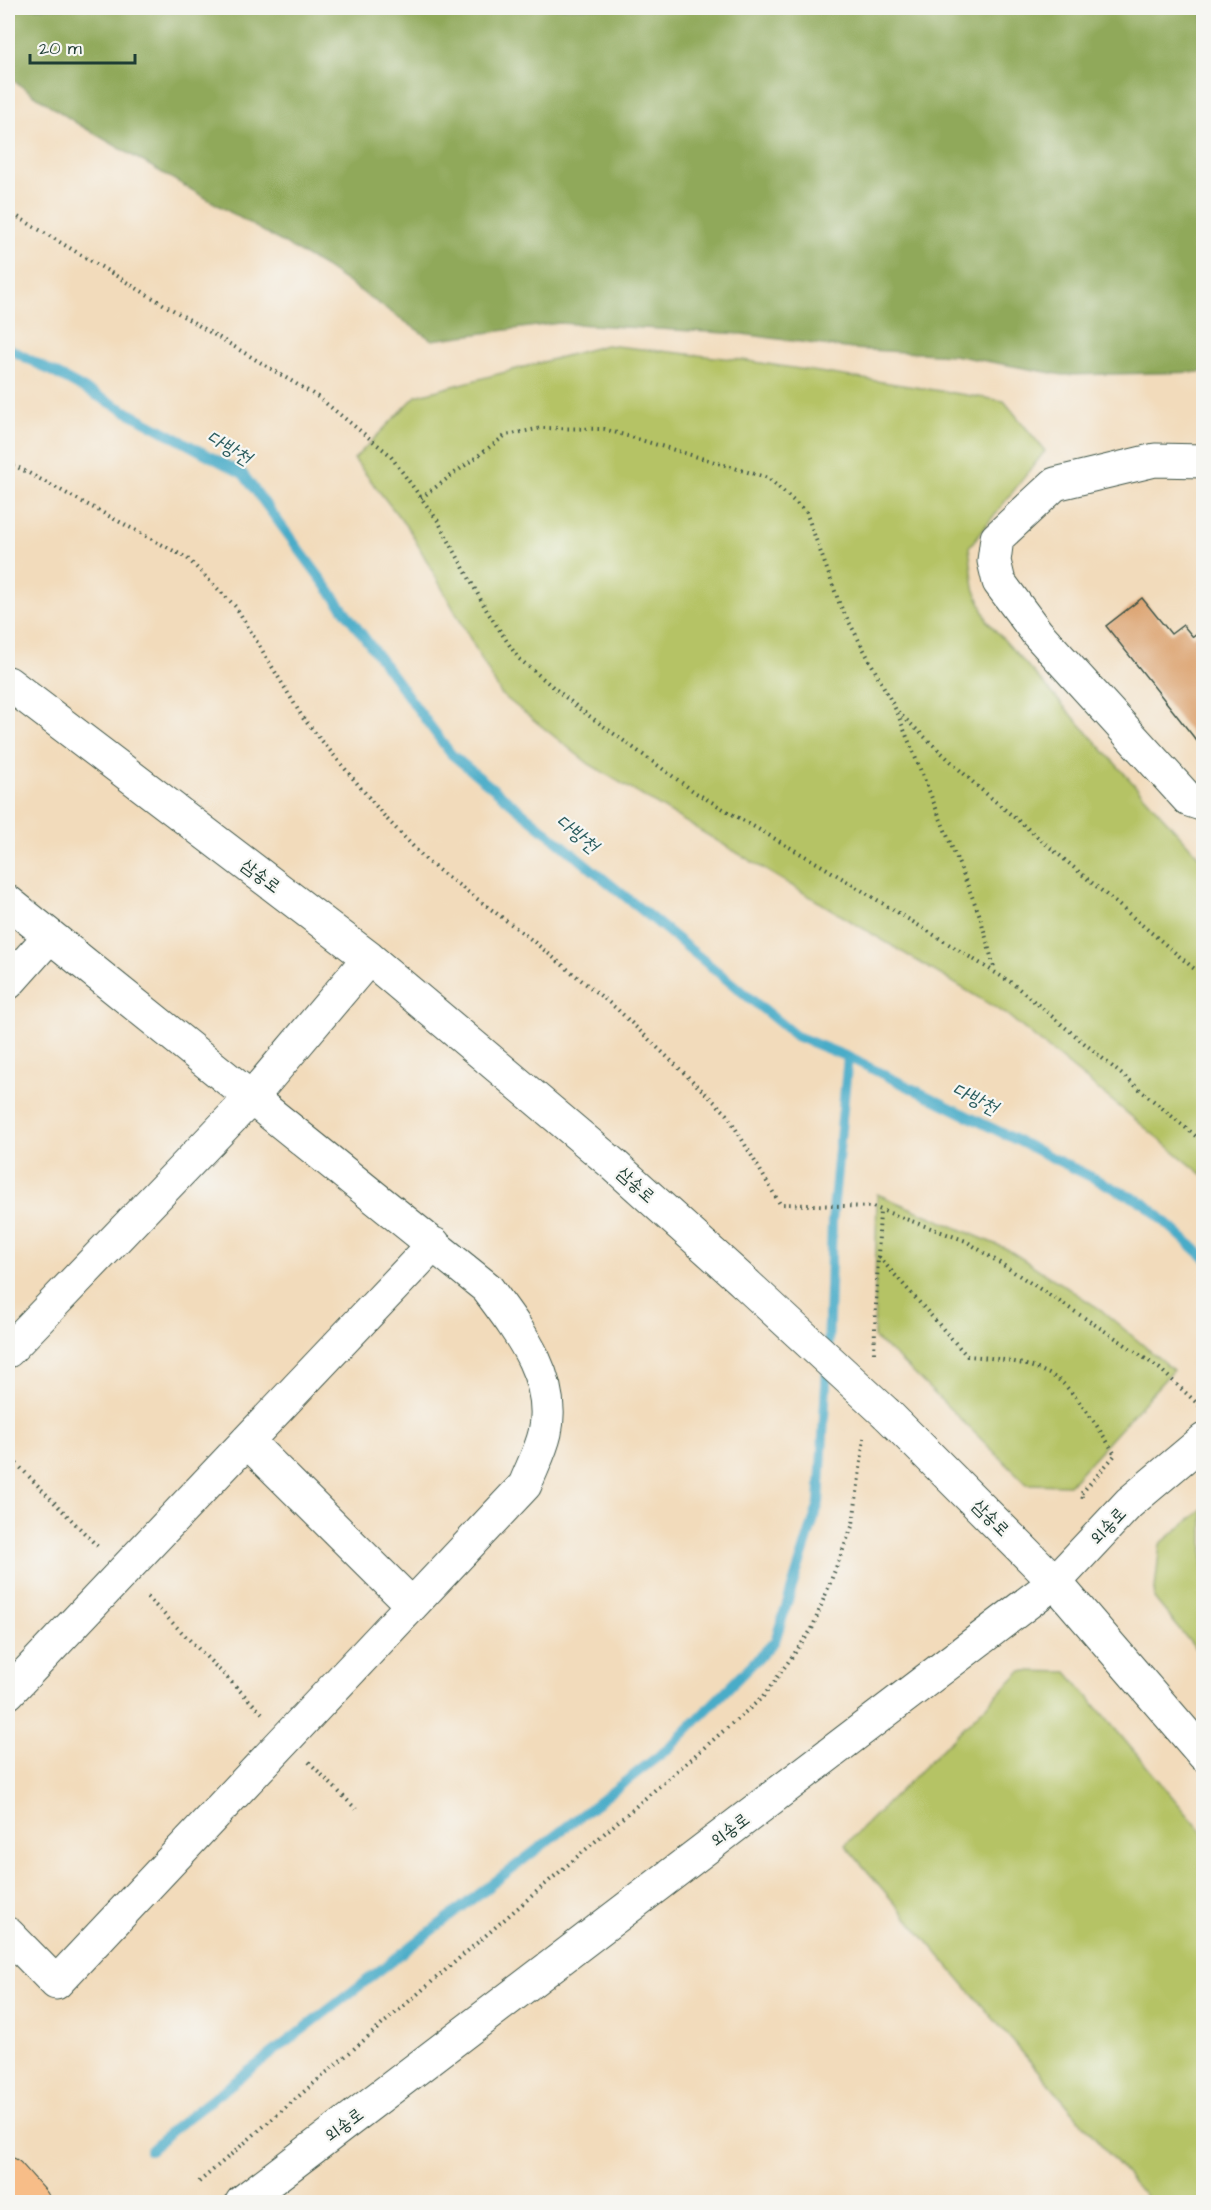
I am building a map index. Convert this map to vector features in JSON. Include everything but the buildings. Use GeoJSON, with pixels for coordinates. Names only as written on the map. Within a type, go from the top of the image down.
{"type":"FeatureCollection","features":[{"type":"Feature","properties":{"kind":"main road"},"geometry":{"type":"LineString","coordinates":[[8,2174],[33,2202]]}},
{"type":"Feature","properties":{"kind":"street"},"geometry":{"type":"LineString","coordinates":[[1203,461],[1155,460],[1055,484],[997,538],[994,561],[999,582],[1037,633],[1189,800],[1203,806]]}},
{"type":"Feature","properties":{"kind":"street","name":"삼송로"},"geometry":{"type":"LineString","coordinates":[[8,683],[369,958],[613,1164],[745,1283],[875,1423],[1055,1582],[1203,1755]]}},
{"type":"Feature","properties":{"kind":"street"},"geometry":{"type":"LineString","coordinates":[[8,902],[488,1288],[523,1337],[545,1386],[545,1432],[525,1485],[56,1983],[8,1934]]}},
{"type":"Feature","properties":{"kind":"street"},"geometry":{"type":"LineString","coordinates":[[8,983],[50,936]]}},
{"type":"Feature","properties":{"kind":"street"},"geometry":{"type":"LineString","coordinates":[[8,1351],[252,1098],[369,958]]}},
{"type":"Feature","properties":{"kind":"street"},"geometry":{"type":"LineString","coordinates":[[8,1693],[434,1244]]}},
{"type":"Feature","properties":{"kind":"street","name":"외송로"},"geometry":{"type":"LineString","coordinates":[[242,2202],[1055,1582],[1119,1514],[1203,1440]]}},
{"type":"Feature","properties":{"kind":"street"},"geometry":{"type":"LineString","coordinates":[[247,1441],[412,1605]]}},
{"type":"Feature","properties":{"kind":"path"},"geometry":{"type":"LineString","coordinates":[[8,211],[318,397],[389,454],[438,521],[486,610],[518,658],[527,666],[581,710],[696,793],[827,869],[1012,983],[1203,1143]]}},
{"type":"Feature","properties":{"kind":"path"},"geometry":{"type":"LineString","coordinates":[[421,498],[506,435],[542,428],[604,429],[768,478],[806,512],[840,605],[896,710],[980,916],[995,972]]}},
{"type":"Feature","properties":{"kind":"path"},"geometry":{"type":"LineString","coordinates":[[8,462],[187,558],[236,607],[303,718],[385,817],[429,863],[523,933],[617,1009],[727,1114],[780,1204],[873,1207],[966,1241],[1160,1369],[1203,1410]]}},
{"type":"Feature","properties":{"kind":"path"},"geometry":{"type":"LineString","coordinates":[[896,710],[976,786],[1203,977]]}},
{"type":"Feature","properties":{"kind":"path"},"geometry":{"type":"LineString","coordinates":[[872,1364],[880,1210]]}},
{"type":"Feature","properties":{"kind":"path"},"geometry":{"type":"LineString","coordinates":[[878,1257],[968,1356],[1005,1358],[1058,1378],[1102,1432],[1114,1455],[1080,1495],[1119,1514]]}},
{"type":"Feature","properties":{"kind":"path"},"geometry":{"type":"LineString","coordinates":[[199,2182],[763,1697],[812,1629],[853,1524],[875,1423]]}},
{"type":"Feature","properties":{"kind":"path"},"geometry":{"type":"LineString","coordinates":[[8,1455],[356,1809]]}},
{"type":"Feature","properties":{"kind":"green space"},"geometry":{"type":"Polygon","coordinates":[[[8,8],[1203,8],[1203,372],[1063,375],[953,355],[853,349],[742,334],[559,323],[432,340],[325,267],[78,124],[8,77],[8,8]]]}},
{"type":"Feature","properties":{"kind":"green space"},"geometry":{"type":"Polygon","coordinates":[[[606,345],[742,360],[1004,401],[1045,451],[969,547],[974,588],[988,622],[1203,861],[1203,1175],[1006,1014],[589,764],[501,694],[410,531],[354,459],[416,396],[606,345]]]}},
{"type":"Feature","properties":{"kind":"green space"},"geometry":{"type":"Polygon","coordinates":[[[877,1194],[1007,1249],[1100,1309],[1173,1370],[1069,1485],[1027,1484],[896,1356],[874,1338],[877,1194]]]}},
{"type":"Feature","properties":{"kind":"green space"},"geometry":{"type":"Polygon","coordinates":[[[1203,1509],[1203,1658],[1154,1598],[1160,1544],[1203,1509]]]}},
{"type":"Feature","properties":{"kind":"green space"},"geometry":{"type":"Polygon","coordinates":[[[1021,1671],[1067,1672],[1203,1833],[1203,2202],[1150,2202],[845,1845],[1021,1671]]]}},
{"type":"Feature","properties":{"kind":"waterway","name":"다방천"},"geometry":{"type":"LineString","coordinates":[[8,348],[243,474],[451,754],[796,1036],[848,1057],[1144,1203],[1204,1257]]}},
{"type":"Feature","properties":{"kind":"waterway"},"geometry":{"type":"LineString","coordinates":[[828,1351],[832,1222],[848,1057]]}},
{"type":"Feature","properties":{"kind":"waterway"},"geometry":{"type":"LineString","coordinates":[[150,2151],[172,2130],[669,1748],[775,1641],[819,1503],[827,1367]]}}]}
